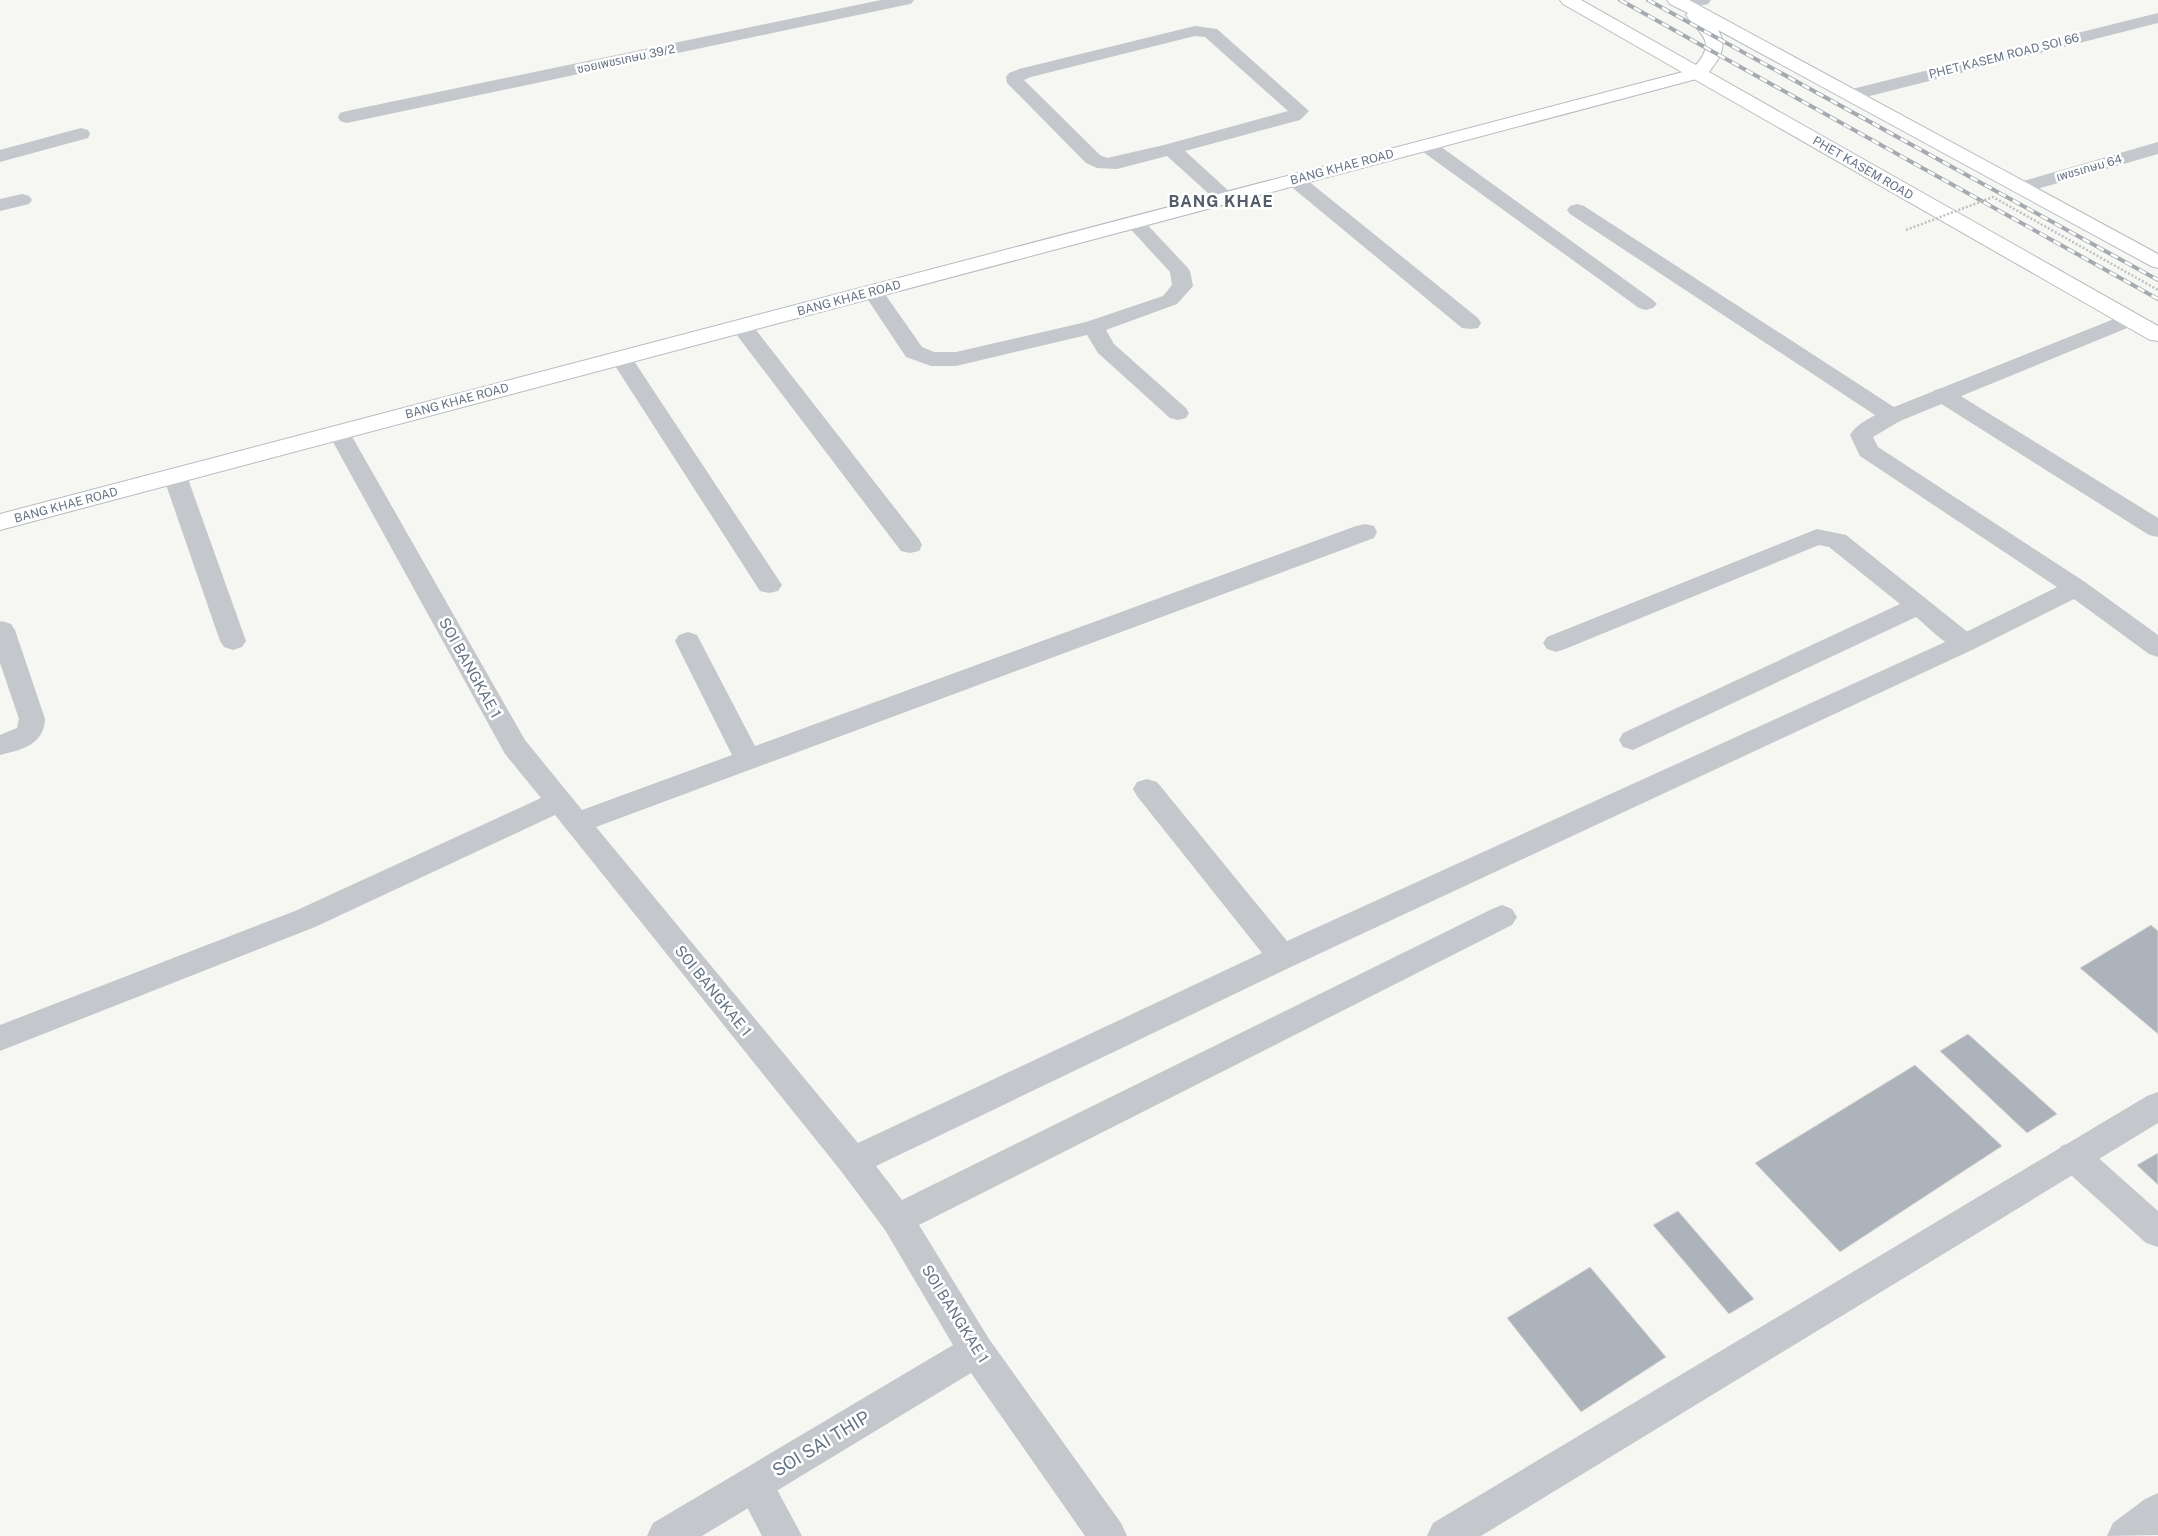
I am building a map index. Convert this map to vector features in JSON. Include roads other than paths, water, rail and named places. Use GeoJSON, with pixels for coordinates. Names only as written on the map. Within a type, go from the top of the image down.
{"type":"FeatureCollection","features":[{"type":"Feature","properties":{"kind":"main road","name":"PHET KASEM ROAD"},"geometry":{"type":"LineString","coordinates":[[1569,0],[2158,335]]}},
{"type":"Feature","properties":{"kind":"main road"},"geometry":{"type":"LineString","coordinates":[[1680,2],[1707,26],[1715,37],[1716,47],[1708,62],[1698,73]]}},
{"type":"Feature","properties":{"kind":"main road"},"geometry":{"type":"LineString","coordinates":[[1680,2],[2158,262]]}},
{"type":"Feature","properties":{"kind":"main road","name":"BANG KHAE ROAD"},"geometry":{"type":"LineString","coordinates":[[0,522],[1698,73]]}},
{"type":"Feature","properties":{"kind":"street","name":"ซอยเพชรเกษม 39/2"},"geometry":{"type":"LineString","coordinates":[[347,117],[905,0]]}},
{"type":"Feature","properties":{"kind":"street"},"geometry":{"type":"LineString","coordinates":[[1680,2],[1702,0]]}},
{"type":"Feature","properties":{"kind":"street","name":"PHET KASEM ROAD SOI 66"},"geometry":{"type":"LineString","coordinates":[[1850,95],[2158,18]]}},
{"type":"Feature","properties":{"kind":"street"},"geometry":{"type":"LineString","coordinates":[[1204,31],[1211,33],[1300,111],[1293,116],[1171,149],[1117,163],[1104,164],[1093,159],[1016,83],[1015,78],[1034,71],[1204,31]]}},
{"type":"Feature","properties":{"kind":"street"},"geometry":{"type":"LineString","coordinates":[[0,156],[81,134]]}},
{"type":"Feature","properties":{"kind":"street"},"geometry":{"type":"LineString","coordinates":[[1426,145],[1646,304]]}},
{"type":"Feature","properties":{"kind":"street","name":"เพชรเกษม 64"},"geometry":{"type":"LineString","coordinates":[[2020,188],[2158,148]]}},
{"type":"Feature","properties":{"kind":"street"},"geometry":{"type":"LineString","coordinates":[[1171,149],[1225,198]]}},
{"type":"Feature","properties":{"kind":"street"},"geometry":{"type":"LineString","coordinates":[[1295,180],[1470,323]]}},
{"type":"Feature","properties":{"kind":"street"},"geometry":{"type":"LineString","coordinates":[[0,205],[22,200]]}},
{"type":"Feature","properties":{"kind":"street"},"geometry":{"type":"LineString","coordinates":[[1577,210],[1892,416]]}},
{"type":"Feature","properties":{"kind":"street"},"geometry":{"type":"LineString","coordinates":[[873,291],[914,352],[931,359],[956,359],[1093,327],[1170,300],[1183,286],[1180,271],[1134,222]]}},
{"type":"Feature","properties":{"kind":"street"},"geometry":{"type":"LineString","coordinates":[[2129,319],[1892,416],[1876,424],[1861,435],[1868,451],[2076,588],[2158,648]]}},
{"type":"Feature","properties":{"kind":"street"},"geometry":{"type":"LineString","coordinates":[[741,326],[910,545]]}},
{"type":"Feature","properties":{"kind":"street"},"geometry":{"type":"LineString","coordinates":[[1093,327],[1106,348],[1178,413]]}},
{"type":"Feature","properties":{"kind":"street"},"geometry":{"type":"LineString","coordinates":[[622,358],[768,585]]}},
{"type":"Feature","properties":{"kind":"street"},"geometry":{"type":"LineString","coordinates":[[1943,395],[2158,529]]}},
{"type":"Feature","properties":{"kind":"street","name":"SOI BANGKAE 1"},"geometry":{"type":"LineString","coordinates":[[339,433],[515,747],[897,1219],[976,1351],[1108,1536]]}},
{"type":"Feature","properties":{"kind":"street"},"geometry":{"type":"LineString","coordinates":[[175,476],[233,641]]}},
{"type":"Feature","properties":{"kind":"street"},"geometry":{"type":"LineString","coordinates":[[0,1038],[305,919],[567,812],[748,760],[1365,532]]}},
{"type":"Feature","properties":{"kind":"street"},"geometry":{"type":"LineString","coordinates":[[1556,643],[1803,541],[1817,537],[1837,541],[1965,643]]}},
{"type":"Feature","properties":{"kind":"street"},"geometry":{"type":"LineString","coordinates":[[852,1162],[1282,957],[1965,643],[2076,588]]}},
{"type":"Feature","properties":{"kind":"street"},"geometry":{"type":"LineString","coordinates":[[1633,740],[1918,606]]}},
{"type":"Feature","properties":{"kind":"street"},"geometry":{"type":"LineString","coordinates":[[0,745],[25,738],[33,727],[2,630]]}},
{"type":"Feature","properties":{"kind":"street"},"geometry":{"type":"LineString","coordinates":[[688,641],[748,760]]}},
{"type":"Feature","properties":{"kind":"street"},"geometry":{"type":"LineString","coordinates":[[1147,789],[1282,957]]}},
{"type":"Feature","properties":{"kind":"street"},"geometry":{"type":"LineString","coordinates":[[897,1219],[1502,917]]}},
{"type":"Feature","properties":{"kind":"street"},"geometry":{"type":"LineString","coordinates":[[1446,1536],[2158,1106]]}},
{"type":"Feature","properties":{"kind":"street"},"geometry":{"type":"LineString","coordinates":[[2073,1156],[2158,1232]]}},
{"type":"Feature","properties":{"kind":"street","name":"SOI SAI THIP"},"geometry":{"type":"LineString","coordinates":[[666,1536],[976,1351]]}},
{"type":"Feature","properties":{"kind":"street"},"geometry":{"type":"LineString","coordinates":[[754,1484],[783,1536]]}},
{"type":"Feature","properties":{"kind":"street"},"geometry":{"type":"LineString","coordinates":[[2126,1536],[2158,1512]]}},
{"type":"Feature","properties":{"kind":"railway"},"geometry":{"type":"LineString","coordinates":[[1620,0],[2158,299]]}},
{"type":"Feature","properties":{"kind":"railway"},"geometry":{"type":"LineString","coordinates":[[1648,0],[2158,280]]}},
{"type":"Feature","properties":{"kind":"district","name":"BANG KHAE"},"geometry":{"type":"Point","coordinates":[1221,201]}}]}
